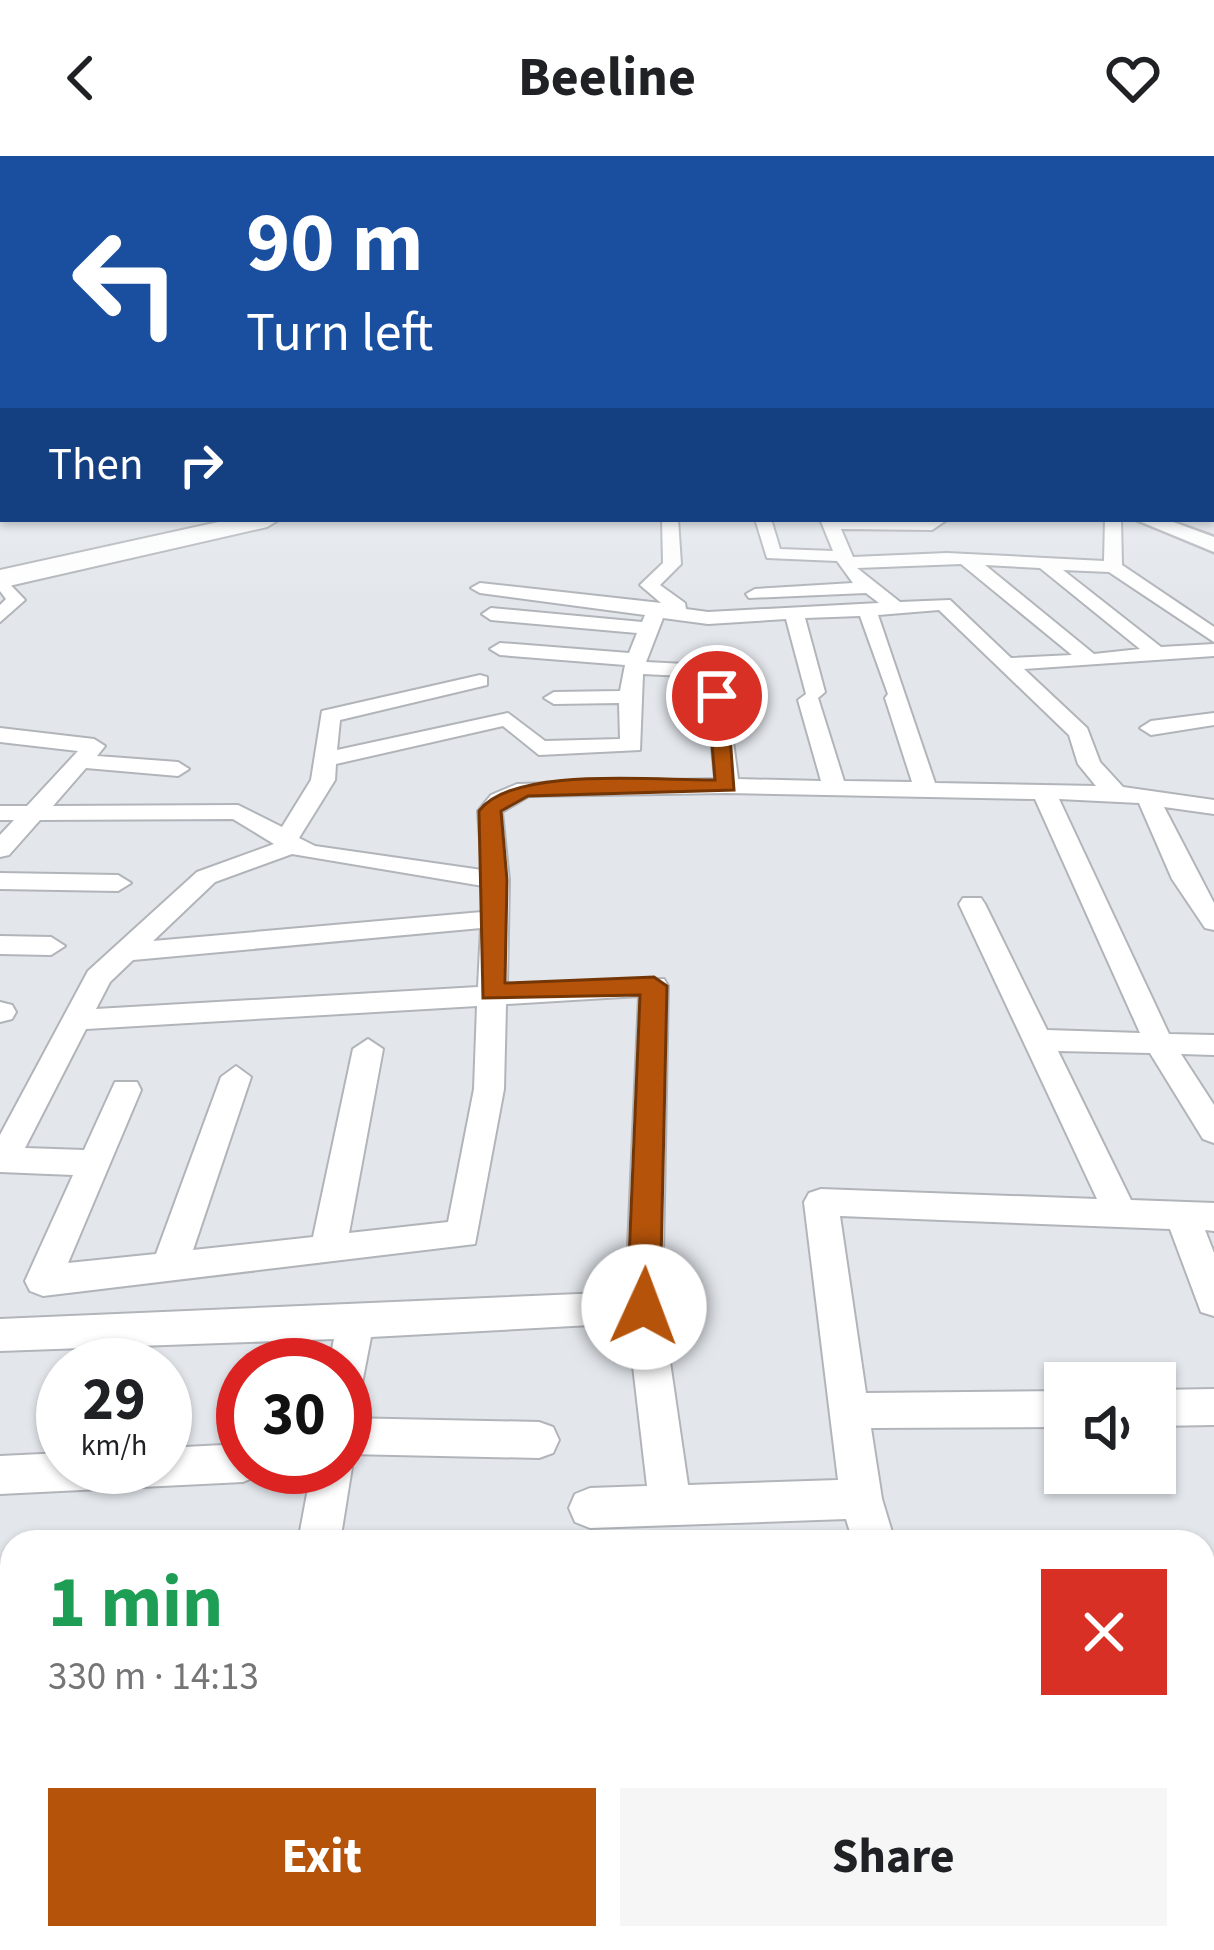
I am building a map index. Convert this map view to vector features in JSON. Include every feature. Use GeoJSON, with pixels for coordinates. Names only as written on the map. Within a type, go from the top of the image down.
{"type":"FeatureCollection","features":[{"type":"Feature","properties":{"kind":"main road"},"geometry":{"type":"LineString","coordinates":[[0,562],[188,522]]}},
{"type":"Feature","properties":{"kind":"main road"},"geometry":{"type":"LineString","coordinates":[[0,579],[254,522]]}},
{"type":"Feature","properties":{"kind":"street"},"geometry":{"type":"LineString","coordinates":[[670,522],[672,564],[649,585],[714,655],[727,786]]}},
{"type":"Feature","properties":{"kind":"street"},"geometry":{"type":"LineString","coordinates":[[764,522],[772,554],[1113,567],[1214,636]]}},
{"type":"Feature","properties":{"kind":"street"},"geometry":{"type":"LineString","coordinates":[[926,790],[869,598],[828,522],[936,522]]}},
{"type":"Feature","properties":{"kind":"street"},"geometry":{"type":"LineString","coordinates":[[1113,522],[1113,567]]}},
{"type":"Feature","properties":{"kind":"street"},"geometry":{"type":"LineString","coordinates":[[1154,522],[1214,542]]}},
{"type":"Feature","properties":{"kind":"street"},"geometry":{"type":"LineString","coordinates":[[1171,522],[1214,542]]}},
{"type":"Feature","properties":{"kind":"street"},"geometry":{"type":"LineString","coordinates":[[966,559],[1090,660]]}},
{"type":"Feature","properties":{"kind":"street"},"geometry":{"type":"LineString","coordinates":[[1044,563],[1157,653]]}},
{"type":"Feature","properties":{"kind":"street"},"geometry":{"type":"LineString","coordinates":[[0,579],[16,600],[0,616]]}},
{"type":"Feature","properties":{"kind":"street"},"geometry":{"type":"LineString","coordinates":[[480,588],[652,618],[714,655]]}},
{"type":"Feature","properties":{"kind":"street"},"geometry":{"type":"LineString","coordinates":[[755,594],[869,598],[896,608],[943,604],[1079,733],[1089,764],[1116,794]]}},
{"type":"Feature","properties":{"kind":"street"},"geometry":{"type":"LineString","coordinates":[[500,649],[635,664],[714,655],[794,614],[869,598]]}},
{"type":"Feature","properties":{"kind":"street"},"geometry":{"type":"LineString","coordinates":[[491,614],[652,618]]}},
{"type":"Feature","properties":{"kind":"street"},"geometry":{"type":"LineString","coordinates":[[794,614],[835,789]]}},
{"type":"Feature","properties":{"kind":"street"},"geometry":{"type":"LineString","coordinates":[[328,759],[508,719],[539,748],[632,745],[630,698],[635,664],[652,618]]}},
{"type":"Feature","properties":{"kind":"street"},"geometry":{"type":"LineString","coordinates":[[1017,671],[1214,650]]}},
{"type":"Feature","properties":{"kind":"street"},"geometry":{"type":"LineString","coordinates":[[94,1163],[2,1160],[98,977],[206,877],[291,842],[318,792],[328,759],[327,724],[335,713],[480,681]]}},
{"type":"Feature","properties":{"kind":"street"},"geometry":{"type":"LineString","coordinates":[[554,698],[630,698]]}},
{"type":"Feature","properties":{"kind":"street"},"geometry":{"type":"LineString","coordinates":[[1151,728],[1214,719]]}},
{"type":"Feature","properties":{"kind":"street"},"geometry":{"type":"LineString","coordinates":[[0,850],[14,814],[79,761],[92,743],[1,723]]}},
{"type":"Feature","properties":{"kind":"street"},"geometry":{"type":"LineString","coordinates":[[79,761],[178,769]]}},
{"type":"Feature","properties":{"kind":"street"},"geometry":{"type":"LineString","coordinates":[[1058,792],[1089,764]]}},
{"type":"Feature","properties":{"kind":"street"},"geometry":{"type":"LineString","coordinates":[[126,1090],[43,1281],[463,1234],[488,1089],[496,880],[490,811],[512,792],[727,786],[1058,792],[1214,807]]}},
{"type":"Feature","properties":{"kind":"street"},"geometry":{"type":"LineString","coordinates":[[1058,792],[1160,1043],[1214,1130]]}},
{"type":"Feature","properties":{"kind":"street"},"geometry":{"type":"LineString","coordinates":[[1148,798],[1185,879],[1214,922]]}},
{"type":"Feature","properties":{"kind":"street"},"geometry":{"type":"LineString","coordinates":[[14,814],[238,812],[308,853],[496,880]]}},
{"type":"Feature","properties":{"kind":"street"},"geometry":{"type":"LineString","coordinates":[[0,881],[118,883]]}},
{"type":"Feature","properties":{"kind":"street"},"geometry":{"type":"LineString","coordinates":[[972,904],[1119,1210]]}},
{"type":"Feature","properties":{"kind":"street"},"geometry":{"type":"LineString","coordinates":[[126,952],[494,919]]}},
{"type":"Feature","properties":{"kind":"street"},"geometry":{"type":"LineString","coordinates":[[0,945],[51,946]]}},
{"type":"Feature","properties":{"kind":"street"},"geometry":{"type":"LineString","coordinates":[[76,1019],[203,1018],[492,992],[654,986],[644,1307],[670,1505]]}},
{"type":"Feature","properties":{"kind":"street"},"geometry":{"type":"LineString","coordinates":[[1034,1040],[1214,1045]]}},
{"type":"Feature","properties":{"kind":"street"},"geometry":{"type":"LineString","coordinates":[[328,1249],[368,1049]]}},
{"type":"Feature","properties":{"kind":"street"},"geometry":{"type":"LineString","coordinates":[[169,1267],[236,1077]]}},
{"type":"Feature","properties":{"kind":"street"},"geometry":{"type":"LineString","coordinates":[[870,1530],[861,1499],[821,1202],[1119,1210],[1199,1218],[1214,1301]]}},
{"type":"Feature","properties":{"kind":"street"},"geometry":{"type":"LineString","coordinates":[[0,1335],[644,1307]]}},
{"type":"Feature","properties":{"kind":"street"},"geometry":{"type":"LineString","coordinates":[[353,1338],[355,1322]]}},
{"type":"Feature","properties":{"kind":"street"},"geometry":{"type":"LineString","coordinates":[[1176,1408],[1214,1407]]}},
{"type":"Feature","properties":{"kind":"street"},"geometry":{"type":"LineString","coordinates":[[849,1411],[1044,1409]]}},
{"type":"Feature","properties":{"kind":"street"},"geometry":{"type":"LineString","coordinates":[[372,1437],[539,1440]]}},
{"type":"Feature","properties":{"kind":"street"},"geometry":{"type":"LineString","coordinates":[[0,1475],[216,1464]]}},
{"type":"Feature","properties":{"kind":"street"},"geometry":{"type":"LineString","coordinates":[[322,1530],[328,1494]]}},
{"type":"Feature","properties":{"kind":"street"},"geometry":{"type":"LineString","coordinates":[[590,1508],[861,1499]]}},
{"type":"Feature","properties":{"kind":"route"},"geometry":{"type":"LineString","coordinates":[[644,1307],[654,986],[492,992],[496,880],[490,811],[499,800],[525,789],[727,786],[717,696]]}}]}
